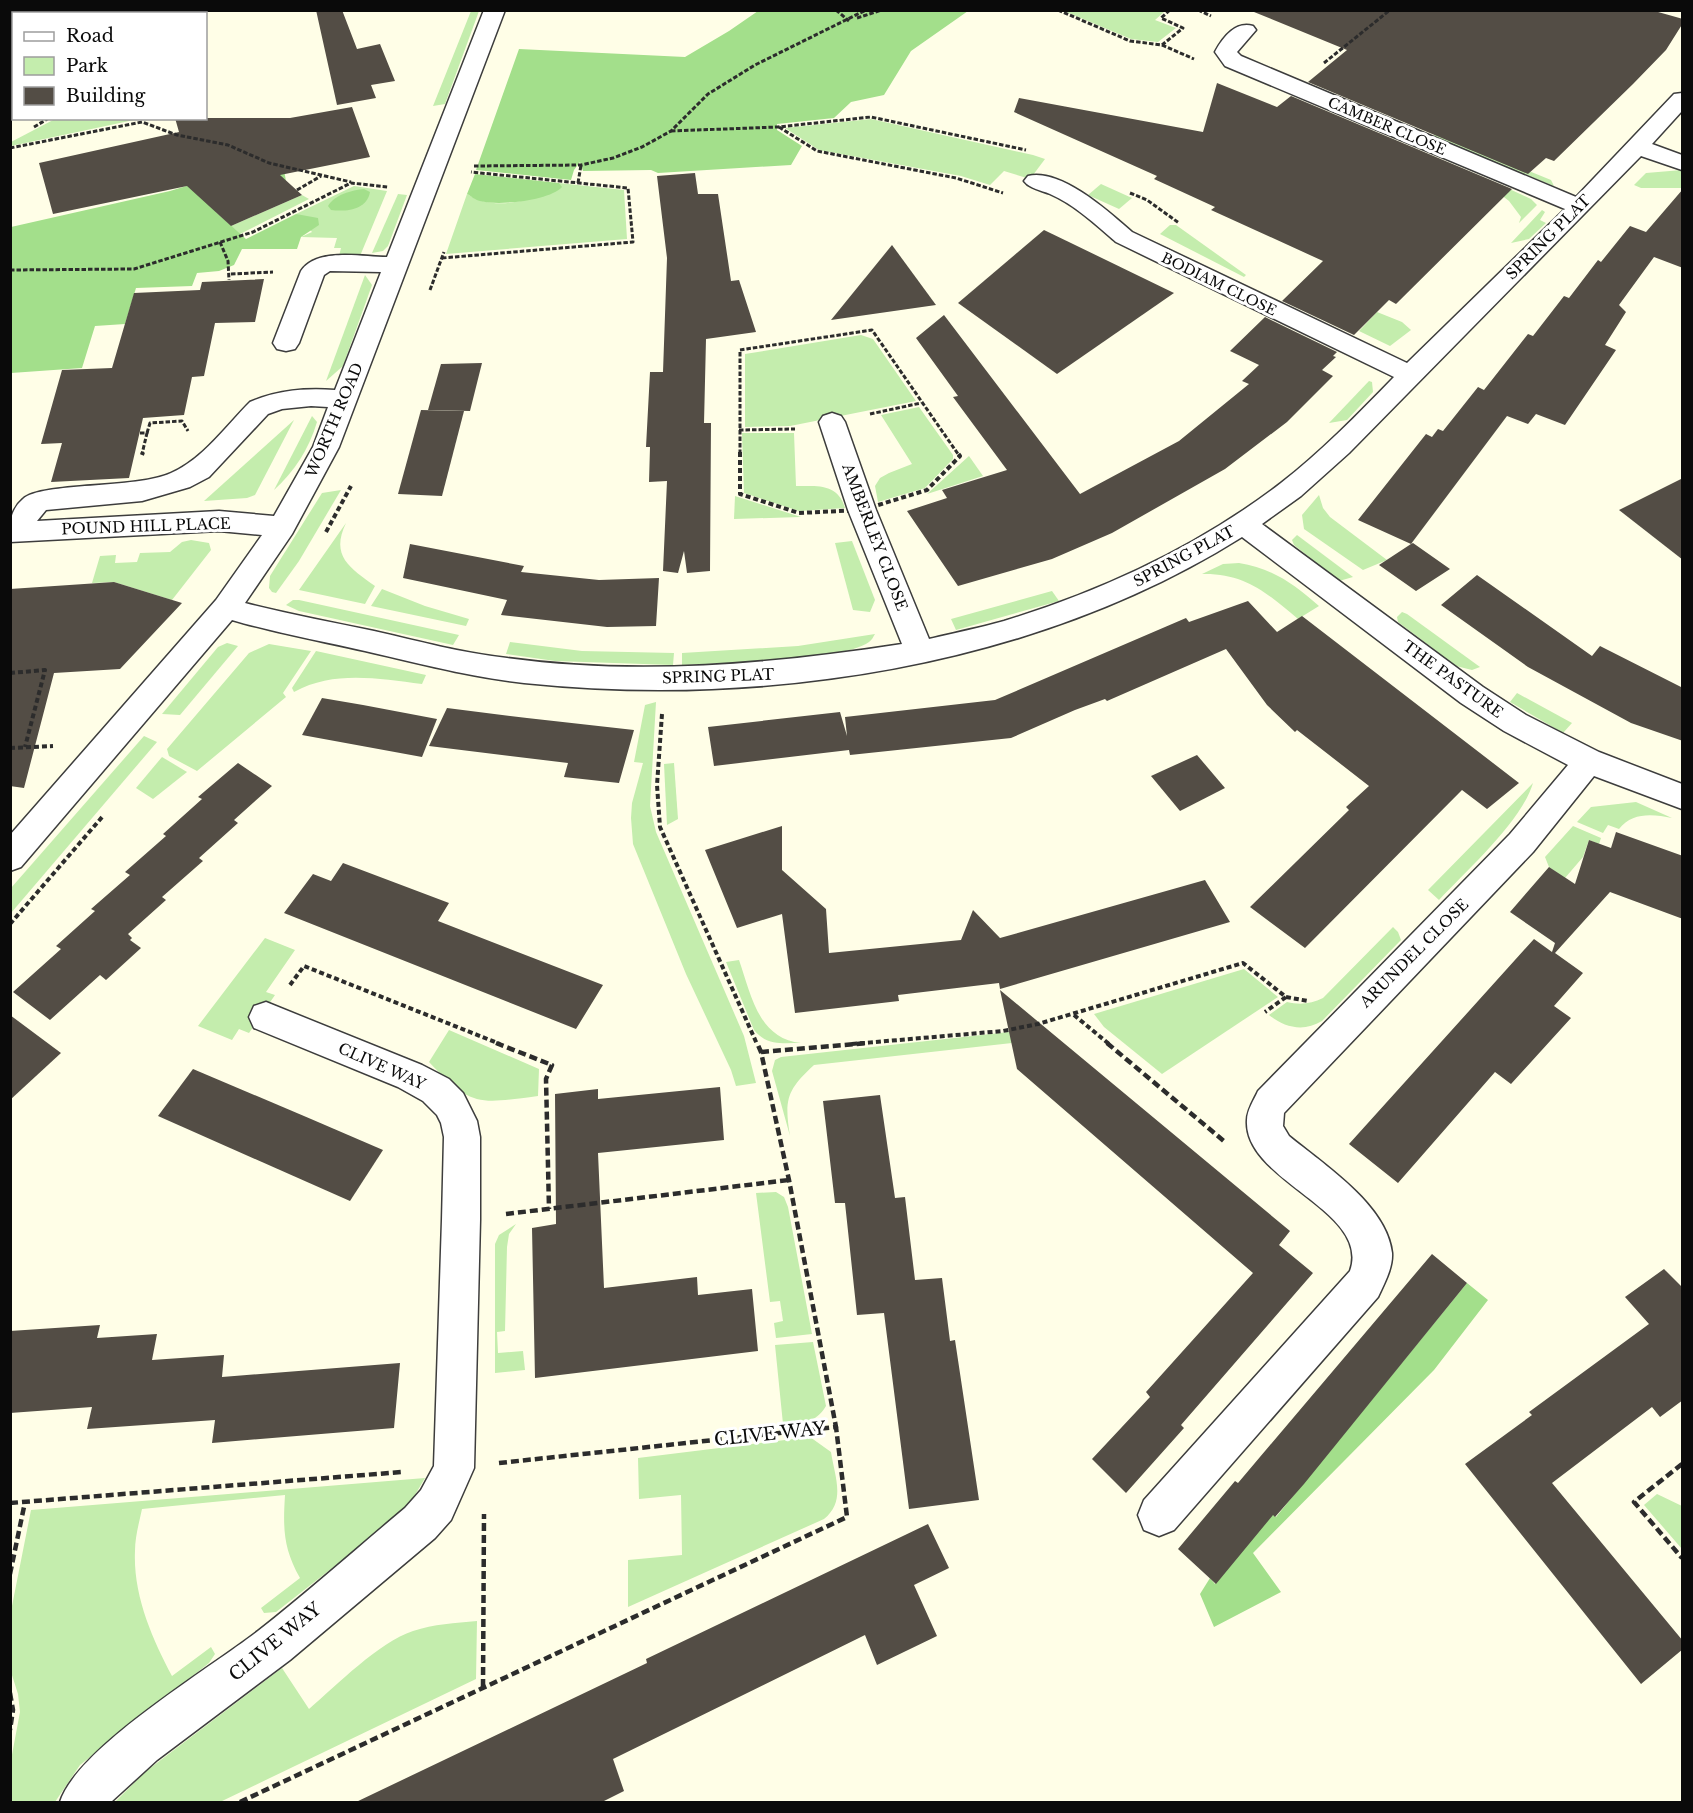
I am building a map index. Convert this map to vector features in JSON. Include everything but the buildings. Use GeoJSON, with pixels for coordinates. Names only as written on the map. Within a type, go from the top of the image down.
{"type":"FeatureCollection","features":[{"type":"Feature","properties":{"kind":"street","name":"WORTH ROAD"},"geometry":{"type":"LineString","coordinates":[[10,858],[226,608],[282,527],[326,447],[495,10]]}},
{"type":"Feature","properties":{"kind":"street","name":"CAMBER CLOSE"},"geometry":{"type":"LineString","coordinates":[[1246,30],[1227,48],[1226,52],[1233,62],[1580,207]]}},
{"type":"Feature","properties":{"kind":"street","name":"SPRING PLAT"},"geometry":{"type":"LineString","coordinates":[[226,608],[266,620],[453,661],[525,672],[665,678],[790,673],[919,651],[1014,628],[1077,607],[1168,567],[1244,524],[1313,471],[1580,207],[1683,99]]}},
{"type":"Feature","properties":{"kind":"street"},"geometry":{"type":"LineString","coordinates":[[1638,147],[1683,163]]}},
{"type":"Feature","properties":{"kind":"street","name":"BODIAM CLOSE"},"geometry":{"type":"LineString","coordinates":[[1036,181],[1058,189],[1087,206],[1124,237],[1410,375]]}},
{"type":"Feature","properties":{"kind":"street"},"geometry":{"type":"LineString","coordinates":[[286,343],[313,271],[320,266],[326,264],[397,265]]}},
{"type":"Feature","properties":{"kind":"street"},"geometry":{"type":"LineString","coordinates":[[15,532],[24,514],[39,501],[141,493],[158,490],[188,478],[199,470],[259,408],[270,403],[295,397],[344,400]]}},
{"type":"Feature","properties":{"kind":"street","name":"AMBERLEY CLOSE"},"geometry":{"type":"LineString","coordinates":[[832,422],[862,510],[919,651]]}},
{"type":"Feature","properties":{"kind":"street","name":"POUND HILL PLACE"},"geometry":{"type":"LineString","coordinates":[[15,532],[219,521],[282,527]]}},
{"type":"Feature","properties":{"kind":"street","name":"THE PASTURE"},"geometry":{"type":"LineString","coordinates":[[1244,524],[1472,695],[1515,723],[1588,761],[1683,797]]}},
{"type":"Feature","properties":{"kind":"street","name":"ARUNDEL CLOSE"},"geometry":{"type":"LineString","coordinates":[[1159,1515],[1364,1284],[1371,1270],[1373,1251],[1368,1232],[1356,1217],[1276,1148],[1266,1135],[1263,1122],[1270,1102],[1332,1035],[1530,833],[1588,761]]}},
{"type":"Feature","properties":{"kind":"street","name":"CLIVE WAY"},"geometry":{"type":"LineString","coordinates":[[82,1803],[104,1775],[144,1741],[256,1659],[420,1523],[436,1505],[454,1468],[461,1220],[462,1137],[459,1121],[450,1104],[436,1090],[410,1076],[266,1017]]}},
{"type":"Feature","properties":{"kind":"path"},"geometry":{"type":"LineString","coordinates":[[836,10],[848,21]]}},
{"type":"Feature","properties":{"kind":"path"},"geometry":{"type":"LineString","coordinates":[[473,166],[581,165],[614,158],[642,147],[671,131],[708,94],[755,65],[848,21],[866,10]]}},
{"type":"Feature","properties":{"kind":"path"},"geometry":{"type":"LineString","coordinates":[[848,21],[882,10]]}},
{"type":"Feature","properties":{"kind":"path"},"geometry":{"type":"LineString","coordinates":[[1058,10],[1130,41],[1161,45],[1183,28],[1161,18],[1170,10]]}},
{"type":"Feature","properties":{"kind":"path"},"geometry":{"type":"LineString","coordinates":[[671,131],[778,127],[871,117],[1032,152]]}},
{"type":"Feature","properties":{"kind":"path"},"geometry":{"type":"LineString","coordinates":[[10,148],[142,120],[177,135],[228,146],[269,163],[321,177],[351,183],[425,189]]}},
{"type":"Feature","properties":{"kind":"path"},"geometry":{"type":"LineString","coordinates":[[778,127],[817,151],[956,178],[1006,194]]}},
{"type":"Feature","properties":{"kind":"path"},"geometry":{"type":"LineString","coordinates":[[578,183],[581,165]]}},
{"type":"Feature","properties":{"kind":"path"},"geometry":{"type":"LineString","coordinates":[[442,258],[633,242],[628,188],[471,172]]}},
{"type":"Feature","properties":{"kind":"path"},"geometry":{"type":"LineString","coordinates":[[297,190],[321,177]]}},
{"type":"Feature","properties":{"kind":"path"},"geometry":{"type":"LineString","coordinates":[[10,270],[134,269],[253,232],[351,183]]}},
{"type":"Feature","properties":{"kind":"path"},"geometry":{"type":"LineString","coordinates":[[1127,192],[1147,200],[1185,228]]}},
{"type":"Feature","properties":{"kind":"path"},"geometry":{"type":"LineString","coordinates":[[220,243],[231,274],[229,280]]}},
{"type":"Feature","properties":{"kind":"path"},"geometry":{"type":"LineString","coordinates":[[739,430],[790,430],[921,403]]}},
{"type":"Feature","properties":{"kind":"path"},"geometry":{"type":"LineString","coordinates":[[142,456],[150,423],[182,421],[185,427]]}},
{"type":"Feature","properties":{"kind":"path"},"geometry":{"type":"LineString","coordinates":[[140,433],[147,433]]}},
{"type":"Feature","properties":{"kind":"path"},"geometry":{"type":"LineString","coordinates":[[10,673],[45,670],[25,747]]}},
{"type":"Feature","properties":{"kind":"path","name":"CLIVE WAY"},"geometry":{"type":"LineString","coordinates":[[10,1503],[454,1468],[836,1427],[789,1180],[761,1052],[660,827],[656,786],[665,678]]}},
{"type":"Feature","properties":{"kind":"path"},"geometry":{"type":"LineString","coordinates":[[10,748],[63,745]]}},
{"type":"Feature","properties":{"kind":"path"},"geometry":{"type":"LineString","coordinates":[[761,1052],[1003,1031],[1038,1024],[1244,963],[1286,997],[1264,1011]]}},
{"type":"Feature","properties":{"kind":"path"},"geometry":{"type":"LineString","coordinates":[[266,1017],[304,966],[552,1065],[546,1078],[549,1209]]}},
{"type":"Feature","properties":{"kind":"path"},"geometry":{"type":"LineString","coordinates":[[461,1220],[789,1180]]}},
{"type":"Feature","properties":{"kind":"path"},"geometry":{"type":"LineString","coordinates":[[240,1803],[847,1517],[836,1427]]}},
{"type":"Feature","properties":{"kind":"path"},"geometry":{"type":"LineString","coordinates":[[1683,1464],[1634,1502],[1683,1558]]}},
{"type":"Feature","properties":{"kind":"path"},"geometry":{"type":"LineString","coordinates":[[10,1574],[25,1502]]}},
{"type":"Feature","properties":{"kind":"path"},"geometry":{"type":"LineString","coordinates":[[483,1687],[484,1510]]}},
{"type":"Feature","properties":{"kind":"path"},"geometry":{"type":"LineString","coordinates":[[10,1693],[13,1710],[10,1730]]}},
{"type":"Feature","properties":{"kind":"green space"},"geometry":{"type":"Polygon","coordinates":[[[471,11],[479,11],[445,104],[433,106],[471,11]]]}},
{"type":"Feature","properties":{"kind":"green space"},"geometry":{"type":"Polygon","coordinates":[[[758,11],[968,11],[911,51],[884,95],[851,102],[834,118],[777,124],[777,130],[802,146],[791,165],[658,173],[651,170],[583,171],[580,162],[571,180],[476,170],[519,49],[685,57],[758,11]]]}},
{"type":"Feature","properties":{"kind":"green space"},"geometry":{"type":"Polygon","coordinates":[[[1064,11],[1165,11],[1155,20],[1176,28],[1158,42],[1131,39],[1064,11]]]}},
{"type":"Feature","properties":{"kind":"green space"},"geometry":{"type":"Polygon","coordinates":[[[871,119],[1045,159],[1030,179],[1004,171],[990,185],[961,176],[819,150],[785,128],[871,119]]]}},
{"type":"Feature","properties":{"kind":"green space"},"geometry":{"type":"Polygon","coordinates":[[[53,120],[134,120],[11,146],[11,142],[53,120]]]}},
{"type":"Feature","properties":{"kind":"green space"},"geometry":{"type":"Polygon","coordinates":[[[1435,133],[1551,180],[1554,186],[1433,138],[1435,133]]]}},
{"type":"Feature","properties":{"kind":"green space"},"geometry":{"type":"Polygon","coordinates":[[[284,170],[286,181],[216,212],[246,239],[296,214],[318,218],[319,225],[301,237],[297,249],[242,249],[234,265],[219,271],[197,273],[192,286],[136,288],[125,324],[95,326],[82,368],[11,373],[11,227],[170,191],[206,180],[284,170]]]}},
{"type":"Feature","properties":{"kind":"green space"},"geometry":{"type":"Polygon","coordinates":[[[1682,170],[1682,188],[1641,188],[1634,185],[1646,173],[1682,170]]]}},
{"type":"Feature","properties":{"kind":"green space"},"geometry":{"type":"Polygon","coordinates":[[[475,174],[559,183],[562,187],[535,199],[488,202],[467,194],[475,174]]]}},
{"type":"Feature","properties":{"kind":"green space"},"geometry":{"type":"Polygon","coordinates":[[[559,183],[624,190],[627,239],[446,254],[467,194],[490,203],[514,202],[561,187],[559,183]]]}},
{"type":"Feature","properties":{"kind":"green space"},"geometry":{"type":"Polygon","coordinates":[[[1101,184],[1132,198],[1119,209],[1088,195],[1101,184]]]}},
{"type":"Feature","properties":{"kind":"green space"},"geometry":{"type":"Polygon","coordinates":[[[354,186],[387,191],[360,256],[339,256],[341,248],[334,248],[337,238],[301,237],[312,232],[296,214],[354,186]]]}},
{"type":"Feature","properties":{"kind":"green space"},"geometry":{"type":"Polygon","coordinates":[[[1503,186],[1531,199],[1537,205],[1519,223],[1521,217],[1509,201],[1500,194],[1503,186]]]}},
{"type":"Feature","properties":{"kind":"green space"},"geometry":{"type":"Polygon","coordinates":[[[364,189],[370,192],[365,203],[360,206],[337,211],[331,210],[328,206],[339,196],[364,189]]]}},
{"type":"Feature","properties":{"kind":"green space"},"geometry":{"type":"Polygon","coordinates":[[[398,194],[407,195],[388,246],[383,251],[372,253],[398,194]]]}},
{"type":"Feature","properties":{"kind":"green space"},"geometry":{"type":"Polygon","coordinates":[[[302,195],[309,199],[240,234],[231,226],[302,195]]]}},
{"type":"Feature","properties":{"kind":"green space"},"geometry":{"type":"Polygon","coordinates":[[[1542,210],[1545,212],[1540,220],[1546,223],[1529,239],[1511,243],[1542,210]]]}},
{"type":"Feature","properties":{"kind":"green space"},"geometry":{"type":"Polygon","coordinates":[[[1170,225],[1176,225],[1246,275],[1244,277],[1160,234],[1170,225]]]}},
{"type":"Feature","properties":{"kind":"green space"},"geometry":{"type":"Polygon","coordinates":[[[365,275],[372,285],[343,366],[326,381],[365,275]]]}},
{"type":"Feature","properties":{"kind":"green space"},"geometry":{"type":"Polygon","coordinates":[[[1377,312],[1402,322],[1411,330],[1390,346],[1359,331],[1377,312]]]}},
{"type":"Feature","properties":{"kind":"green space"},"geometry":{"type":"Polygon","coordinates":[[[861,335],[873,339],[916,401],[790,426],[745,427],[745,354],[861,335]]]}},
{"type":"Feature","properties":{"kind":"green space"},"geometry":{"type":"Polygon","coordinates":[[[1369,381],[1372,382],[1373,392],[1347,420],[1329,423],[1369,381]]]}},
{"type":"Feature","properties":{"kind":"green space"},"geometry":{"type":"Polygon","coordinates":[[[919,407],[953,455],[953,459],[925,488],[878,502],[875,486],[880,478],[912,464],[881,415],[919,407]]]}},
{"type":"Feature","properties":{"kind":"green space"},"geometry":{"type":"Polygon","coordinates":[[[312,416],[317,422],[305,451],[288,476],[274,490],[312,416]]]}},
{"type":"Feature","properties":{"kind":"green space"},"geometry":{"type":"Polygon","coordinates":[[[294,420],[255,495],[247,498],[204,501],[294,420]]]}},
{"type":"Feature","properties":{"kind":"green space"},"geometry":{"type":"Polygon","coordinates":[[[742,433],[794,433],[796,486],[819,486],[832,490],[842,500],[845,508],[799,511],[744,493],[742,433]]]}},
{"type":"Feature","properties":{"kind":"green space"},"geometry":{"type":"Polygon","coordinates":[[[969,456],[983,476],[927,494],[969,456]]]}},
{"type":"Feature","properties":{"kind":"green space"},"geometry":{"type":"Polygon","coordinates":[[[341,490],[299,561],[276,593],[272,592],[269,588],[270,576],[322,493],[341,490]]]}},
{"type":"Feature","properties":{"kind":"green space"},"geometry":{"type":"Polygon","coordinates":[[[1319,495],[1323,508],[1330,517],[1387,560],[1363,570],[1304,529],[1302,515],[1319,495]]]}},
{"type":"Feature","properties":{"kind":"green space"},"geometry":{"type":"Polygon","coordinates":[[[735,496],[801,517],[734,519],[735,496]]]}},
{"type":"Feature","properties":{"kind":"green space"},"geometry":{"type":"Polygon","coordinates":[[[346,523],[340,544],[345,560],[375,586],[365,604],[299,590],[346,523]]]}},
{"type":"Feature","properties":{"kind":"green space"},"geometry":{"type":"Polygon","coordinates":[[[1297,535],[1353,577],[1339,581],[1294,545],[1292,540],[1297,535]]]}},
{"type":"Feature","properties":{"kind":"green space"},"geometry":{"type":"Polygon","coordinates":[[[191,540],[209,543],[211,550],[172,600],[114,582],[92,583],[100,556],[116,555],[115,563],[137,562],[140,553],[170,552],[182,542],[191,540]]]}},
{"type":"Feature","properties":{"kind":"green space"},"geometry":{"type":"Polygon","coordinates":[[[852,541],[875,600],[870,612],[853,610],[835,543],[852,541]]]}},
{"type":"Feature","properties":{"kind":"green space"},"geometry":{"type":"Polygon","coordinates":[[[1223,564],[1251,565],[1282,578],[1319,606],[1298,619],[1254,586],[1231,577],[1202,574],[1223,564]]]}},
{"type":"Feature","properties":{"kind":"green space"},"geometry":{"type":"Polygon","coordinates":[[[382,589],[425,606],[469,619],[466,626],[371,606],[382,589]]]}},
{"type":"Feature","properties":{"kind":"green space"},"geometry":{"type":"Polygon","coordinates":[[[1052,591],[1059,601],[956,630],[951,619],[1052,591]]]}},
{"type":"Feature","properties":{"kind":"green space"},"geometry":{"type":"Polygon","coordinates":[[[293,600],[459,635],[453,645],[299,611],[286,605],[293,600]]]}},
{"type":"Feature","properties":{"kind":"green space"},"geometry":{"type":"Polygon","coordinates":[[[1402,612],[1480,667],[1472,670],[1456,666],[1398,622],[1397,617],[1402,612]]]}},
{"type":"Feature","properties":{"kind":"green space"},"geometry":{"type":"Polygon","coordinates":[[[875,634],[869,642],[834,653],[780,660],[682,665],[682,653],[798,646],[875,634]]]}},
{"type":"Feature","properties":{"kind":"green space"},"geometry":{"type":"Polygon","coordinates":[[[510,642],[582,651],[674,653],[673,665],[555,661],[506,654],[510,642]]]}},
{"type":"Feature","properties":{"kind":"green space"},"geometry":{"type":"Polygon","coordinates":[[[227,643],[238,646],[180,715],[162,714],[218,647],[227,643]]]}},
{"type":"Feature","properties":{"kind":"green space"},"geometry":{"type":"Polygon","coordinates":[[[269,644],[311,651],[283,693],[286,697],[197,771],[169,756],[167,749],[249,653],[269,644]]]}},
{"type":"Feature","properties":{"kind":"green space"},"geometry":{"type":"Polygon","coordinates":[[[316,651],[426,675],[422,684],[341,678],[309,685],[294,692],[292,688],[316,651]]]}},
{"type":"Feature","properties":{"kind":"green space"},"geometry":{"type":"Polygon","coordinates":[[[1517,693],[1572,723],[1563,733],[1510,702],[1517,693]]]}},
{"type":"Feature","properties":{"kind":"green space"},"geometry":{"type":"Polygon","coordinates":[[[656,702],[650,806],[656,832],[744,1036],[756,1083],[736,1086],[731,1070],[686,974],[633,844],[632,803],[643,763],[634,762],[645,705],[656,702]]]}},
{"type":"Feature","properties":{"kind":"green space"},"geometry":{"type":"Polygon","coordinates":[[[144,736],[157,742],[11,913],[11,888],[144,736]]]}},
{"type":"Feature","properties":{"kind":"green space"},"geometry":{"type":"Polygon","coordinates":[[[162,757],[187,772],[153,799],[136,788],[162,757]]]}},
{"type":"Feature","properties":{"kind":"green space"},"geometry":{"type":"Polygon","coordinates":[[[674,763],[678,819],[667,825],[664,764],[674,763]]]}},
{"type":"Feature","properties":{"kind":"green space"},"geometry":{"type":"Polygon","coordinates":[[[1533,783],[1527,798],[1506,829],[1439,900],[1428,890],[1533,783]]]}},
{"type":"Feature","properties":{"kind":"green space"},"geometry":{"type":"Polygon","coordinates":[[[1636,802],[1672,818],[1650,815],[1636,817],[1624,823],[1619,829],[1608,825],[1603,833],[1577,822],[1591,807],[1636,802]]]}},
{"type":"Feature","properties":{"kind":"green space"},"geometry":{"type":"Polygon","coordinates":[[[1573,826],[1601,838],[1599,844],[1589,840],[1583,857],[1565,878],[1549,867],[1545,857],[1573,826]]]}},
{"type":"Feature","properties":{"kind":"green space"},"geometry":{"type":"Polygon","coordinates":[[[1393,927],[1401,940],[1322,1021],[1308,1027],[1295,1027],[1288,1026],[1269,1015],[1287,1002],[1314,1002],[1323,998],[1393,927]]]}},
{"type":"Feature","properties":{"kind":"green space"},"geometry":{"type":"Polygon","coordinates":[[[265,938],[295,950],[266,992],[275,995],[249,1033],[239,1029],[232,1040],[198,1026],[265,938]]]}},
{"type":"Feature","properties":{"kind":"green space"},"geometry":{"type":"Polygon","coordinates":[[[739,960],[758,1013],[766,1024],[786,1040],[801,1043],[770,1041],[754,1030],[726,962],[739,960]]]}},
{"type":"Feature","properties":{"kind":"green space"},"geometry":{"type":"Polygon","coordinates":[[[1244,969],[1278,997],[1162,1074],[1104,1027],[1094,1014],[1244,969]]]}},
{"type":"Feature","properties":{"kind":"green space"},"geometry":{"type":"Polygon","coordinates":[[[1037,1029],[1012,1043],[814,1065],[798,1081],[790,1096],[787,1113],[790,1136],[772,1071],[775,1060],[781,1057],[1037,1029]]]}},
{"type":"Feature","properties":{"kind":"green space"},"geometry":{"type":"Polygon","coordinates":[[[449,1030],[539,1069],[538,1096],[488,1101],[466,1095],[429,1062],[449,1030]]]}},
{"type":"Feature","properties":{"kind":"green space"},"geometry":{"type":"Polygon","coordinates":[[[776,1192],[784,1197],[788,1207],[812,1334],[776,1338],[774,1323],[783,1321],[780,1301],[770,1302],[756,1193],[776,1192]]]}},
{"type":"Feature","properties":{"kind":"green space"},"geometry":{"type":"Polygon","coordinates":[[[516,1224],[509,1234],[507,1247],[505,1331],[497,1332],[498,1353],[523,1351],[525,1370],[495,1373],[495,1244],[499,1235],[516,1224]]]}},
{"type":"Feature","properties":{"kind":"green space"},"geometry":{"type":"Polygon","coordinates":[[[1467,1283],[1488,1300],[1434,1370],[1253,1553],[1281,1592],[1214,1627],[1200,1594],[1210,1578],[1215,1584],[1272,1514],[1276,1517],[1467,1283]]]}},
{"type":"Feature","properties":{"kind":"green space"},"geometry":{"type":"Polygon","coordinates":[[[813,1342],[826,1406],[813,1419],[802,1423],[783,1424],[775,1345],[813,1342]]]}},
{"type":"Feature","properties":{"kind":"green space"},"geometry":{"type":"Polygon","coordinates":[[[810,1437],[831,1452],[836,1480],[835,1505],[824,1519],[628,1607],[628,1560],[682,1555],[681,1495],[639,1499],[638,1458],[810,1437]]]}},
{"type":"Feature","properties":{"kind":"green space"},"geometry":{"type":"Polygon","coordinates":[[[425,1478],[409,1505],[391,1522],[276,1612],[264,1613],[261,1608],[300,1578],[290,1557],[285,1538],[285,1495],[142,1509],[135,1546],[137,1584],[145,1616],[172,1676],[211,1647],[215,1654],[209,1663],[80,1765],[55,1802],[11,1802],[11,1760],[20,1712],[18,1694],[11,1672],[11,1611],[31,1510],[425,1478]]]}},
{"type":"Feature","properties":{"kind":"green space"},"geometry":{"type":"Polygon","coordinates":[[[1657,1494],[1682,1506],[1682,1549],[1644,1505],[1657,1494]]]}},
{"type":"Feature","properties":{"kind":"green space"},"geometry":{"type":"Polygon","coordinates":[[[477,1621],[476,1679],[220,1802],[115,1802],[145,1772],[282,1668],[309,1709],[386,1644],[413,1631],[445,1624],[477,1621]]]}}]}
